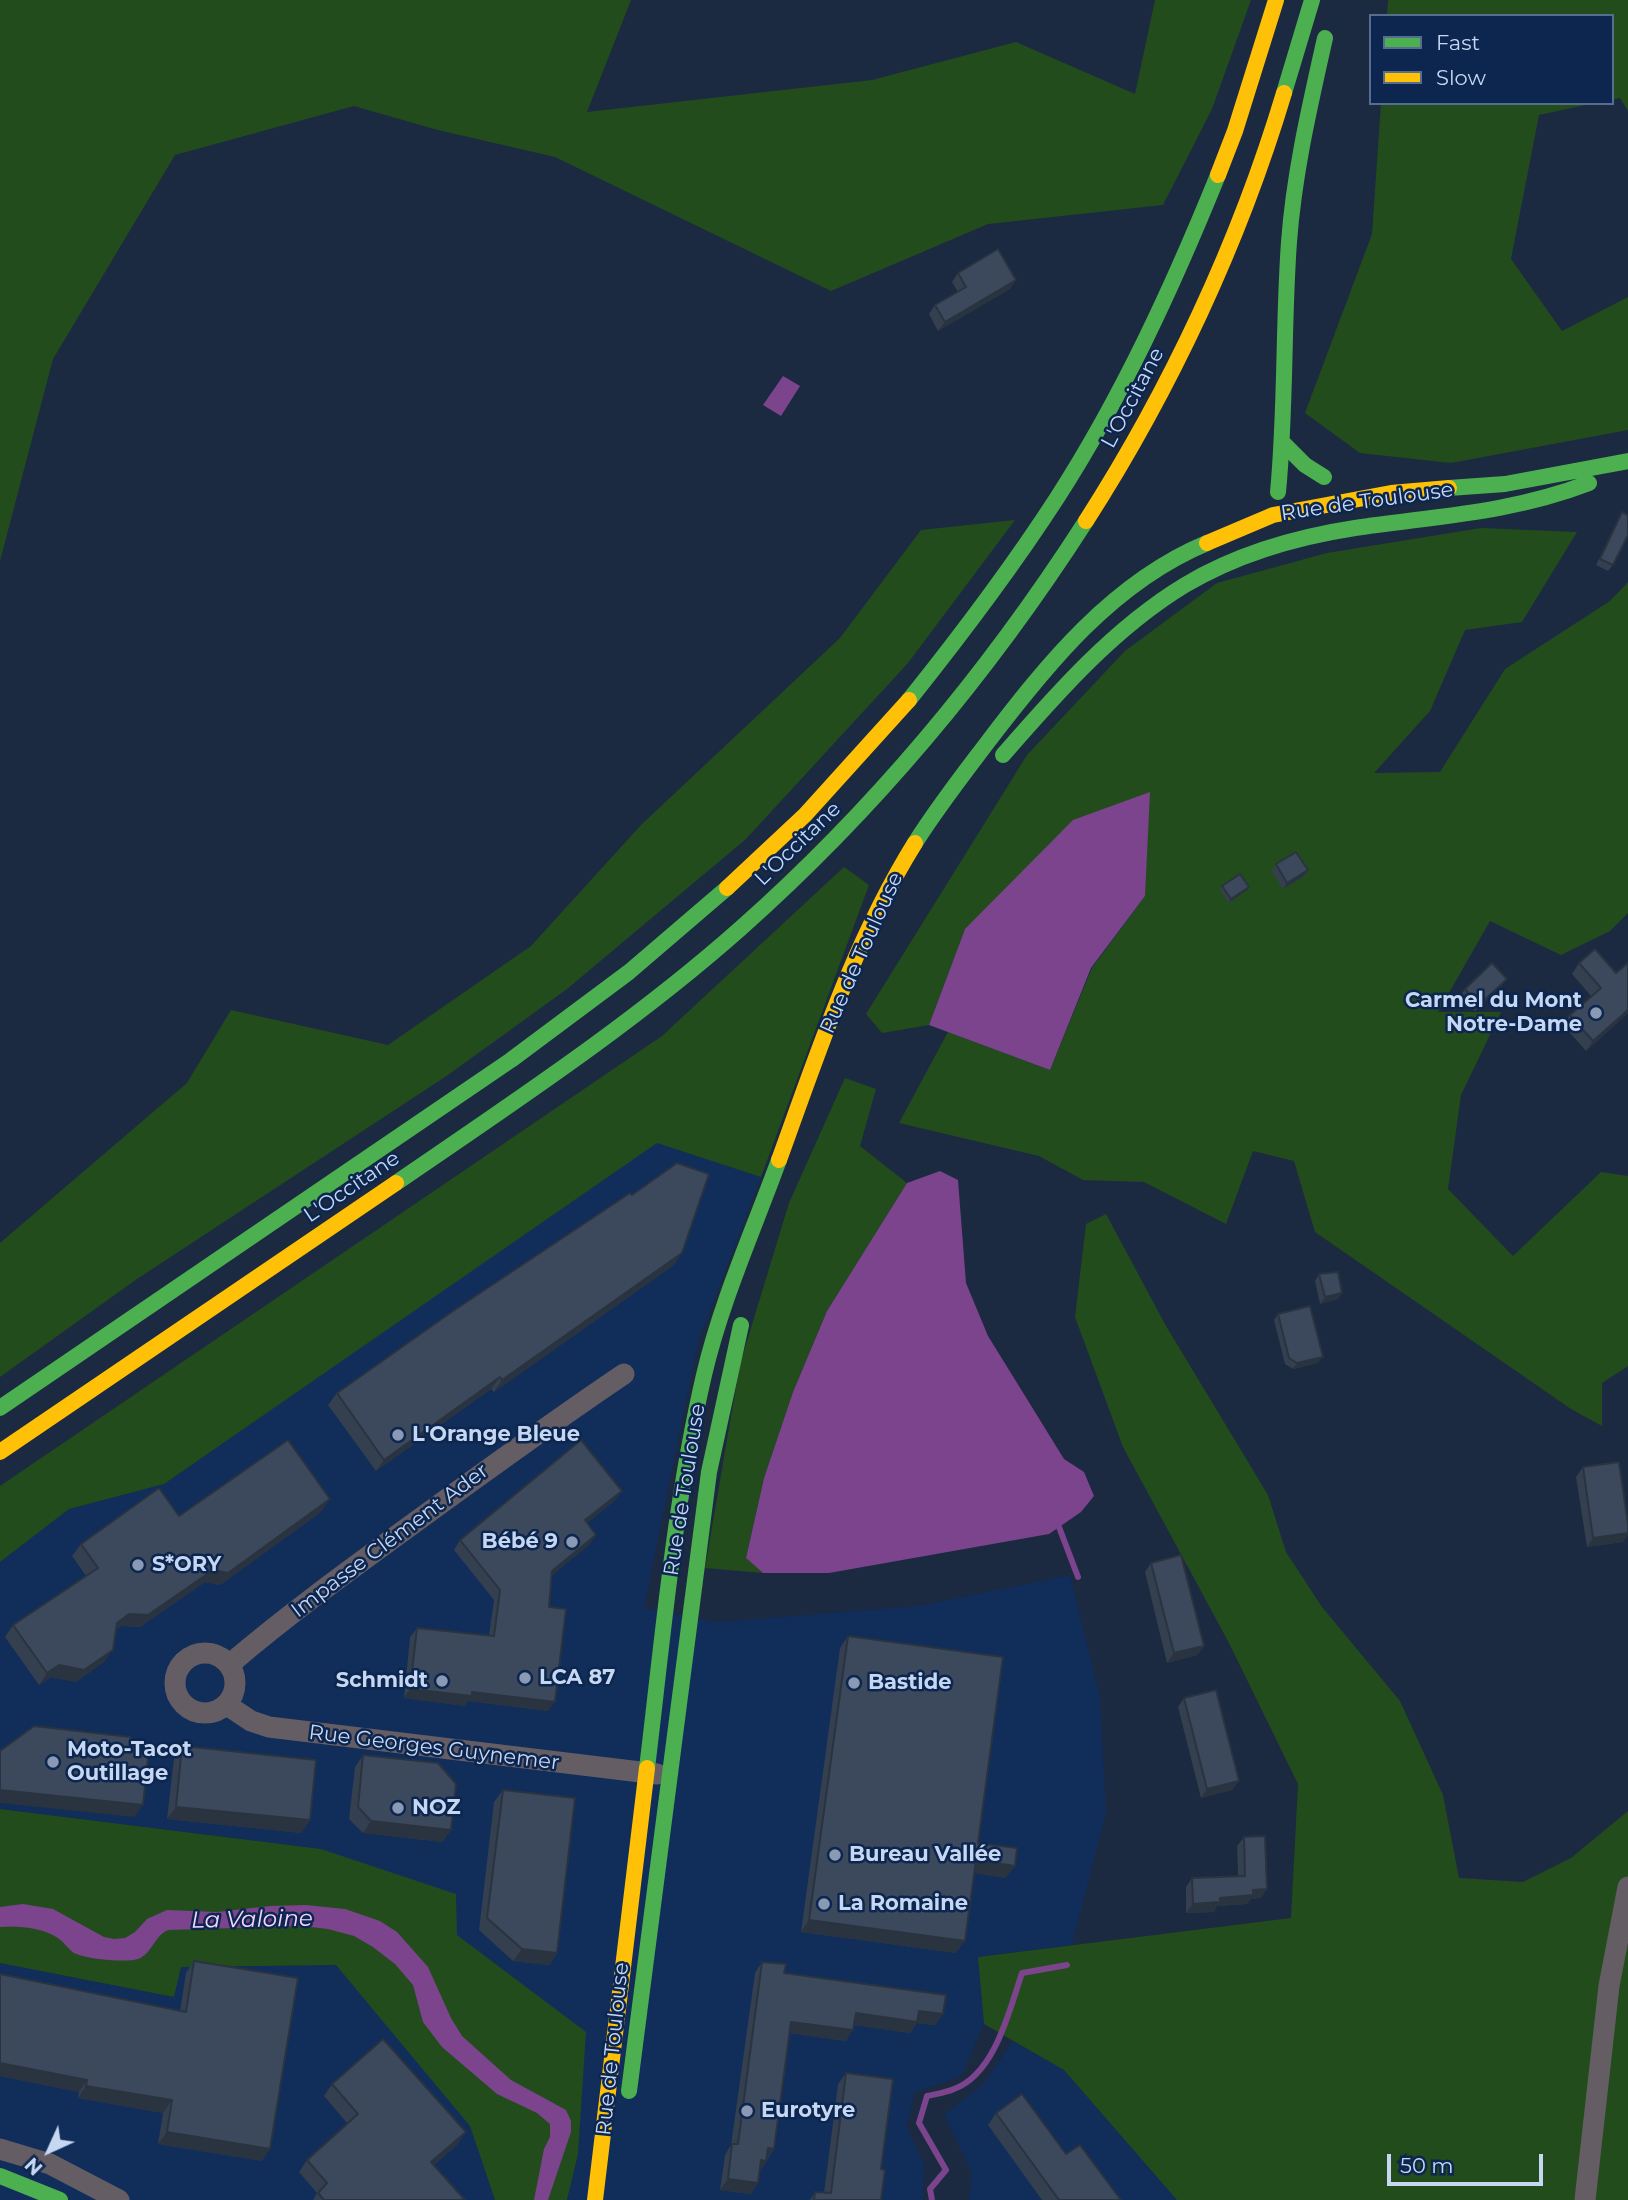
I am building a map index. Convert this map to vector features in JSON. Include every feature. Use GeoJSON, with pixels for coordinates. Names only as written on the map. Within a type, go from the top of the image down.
{"type":"FeatureCollection","features":[{"type":"Feature","properties":{"kind":"main road","name":"L'Occitane"},"geometry":{"type":"LineString","coordinates":[[0,1408],[443,1107],[592,1001],[704,910],[775,846],[883,732],[974,622],[1016,563],[1053,508],[1123,387],[1200,224],[1261,56],[1276,0]]}},
{"type":"Feature","properties":{"kind":"main road","name":"L'Occitane"},"geometry":{"type":"LineString","coordinates":[[0,1452],[500,1113],[628,1019],[734,933],[786,886],[904,765],[968,690],[1065,556],[1106,493],[1157,399],[1196,325],[1230,248],[1276,126],[1312,0]]}},
{"type":"Feature","properties":{"kind":"main road"},"geometry":{"type":"LineString","coordinates":[[1266,549],[1278,492],[1284,444],[1293,205],[1328,25]]}},
{"type":"Feature","properties":{"kind":"main road"},"geometry":{"type":"LineString","coordinates":[[1284,444],[1305,465],[1336,481],[1391,494]]}},
{"type":"Feature","properties":{"kind":"main road","name":"Rue de Toulouse"},"geometry":{"type":"LineString","coordinates":[[595,2200],[670,1578],[692,1432],[705,1372],[728,1299],[822,1042],[863,941],[901,866],[931,817],[1027,691],[1065,646],[1119,597],[1151,573],[1192,549],[1273,515],[1391,494],[1505,484],[1628,464]]}},
{"type":"Feature","properties":{"kind":"main road","name":"Rue de Toulouse"},"geometry":{"type":"LineString","coordinates":[[996,764],[1046,706],[1087,666],[1164,600],[1223,567],[1266,549],[1312,536],[1531,504],[1559,496],[1628,464]]}},
{"type":"Feature","properties":{"kind":"main road"},"geometry":{"type":"LineString","coordinates":[[1027,691],[1046,706]]}},
{"type":"Feature","properties":{"kind":"main road","name":"Rue de Toulouse"},"geometry":{"type":"LineString","coordinates":[[768,1233],[828,1060],[855,994],[888,926]]}},
{"type":"Feature","properties":{"kind":"main road","name":"Rue de Toulouse"},"geometry":{"type":"LineString","coordinates":[[627,2106],[709,1472],[731,1363],[746,1307]]}},
{"type":"Feature","properties":{"kind":"main road"},"geometry":{"type":"LineString","coordinates":[[0,2176],[60,2200]]}},
{"type":"Feature","properties":{"kind":"street","name":"Impasse Clément Ader"},"geometry":{"type":"LineString","coordinates":[[230,1664],[365,1557],[536,1433],[624,1374]]}},
{"type":"Feature","properties":{"kind":"street"},"geometry":{"type":"LineString","coordinates":[[208,1652],[230,1664],[236,1685],[227,1705],[205,1714],[184,1704],[177,1694],[174,1682],[177,1670],[185,1660],[195,1653],[208,1652]]}},
{"type":"Feature","properties":{"kind":"street","name":"Rue Georges Guynemer"},"geometry":{"type":"LineString","coordinates":[[227,1705],[251,1721],[269,1727],[456,1748],[578,1766],[646,1772]]}},
{"type":"Feature","properties":{"kind":"street"},"geometry":{"type":"LineString","coordinates":[[646,1772],[669,1777]]}},
{"type":"Feature","properties":{"kind":"street"},"geometry":{"type":"LineString","coordinates":[[1585,2200],[1609,1986],[1628,1887]]}},
{"type":"Feature","properties":{"kind":"street"},"geometry":{"type":"LineString","coordinates":[[0,2149],[50,2164],[119,2200]]}},
{"type":"Feature","properties":{"kind":"shaded area"},"geometry":{"type":"Polygon","coordinates":[[[657,1142],[761,1177],[698,1342],[644,1608],[717,1622],[919,1606],[1070,1575],[1100,1697],[1106,1812],[1072,1945],[978,1957],[984,2024],[961,2076],[914,2093],[907,2127],[924,2164],[923,2200],[567,2200],[578,2154],[585,2032],[456,1935],[321,1849],[0,1809],[0,1562],[69,1509],[164,1484],[657,1142]]]}},
{"type":"Feature","properties":{"kind":"shaded area"},"geometry":{"type":"Polygon","coordinates":[[[0,1963],[174,1997],[181,1967],[337,1965],[471,2126],[495,2200],[0,2200],[0,1963]]]}},
{"type":"Feature","properties":{"kind":"shaded area"},"geometry":{"type":"Polygon","coordinates":[[[1013,2041],[1064,2070],[1177,2200],[969,2200],[972,2173],[944,2115],[984,2083],[1013,2041]]]}},
{"type":"Feature","properties":{"kind":"green space"},"geometry":{"type":"Polygon","coordinates":[[[0,0],[631,0],[587,112],[872,80],[1016,42],[1135,94],[1155,0],[1251,0],[1212,109],[1163,205],[988,224],[831,291],[555,157],[438,130],[354,106],[175,155],[53,359],[0,561],[0,0]]]}},
{"type":"Feature","properties":{"kind":"green space"},"geometry":{"type":"Polygon","coordinates":[[[1388,0],[1628,0],[1628,111],[1620,98],[1614,100],[1614,14],[1387,14],[1388,0]]]}},
{"type":"Feature","properties":{"kind":"green space"},"geometry":{"type":"Polygon","coordinates":[[[1381,105],[1586,105],[1539,115],[1511,259],[1562,331],[1628,297],[1628,430],[1451,463],[1360,453],[1305,413],[1372,234],[1381,105]]]}},
{"type":"Feature","properties":{"kind":"green space"},"geometry":{"type":"Polygon","coordinates":[[[1015,520],[908,663],[746,839],[567,989],[448,1075],[137,1279],[0,1377],[0,1243],[187,1083],[231,1010],[388,1045],[531,946],[641,825],[840,638],[921,530],[1015,520]]]}},
{"type":"Feature","properties":{"kind":"green space"},"geometry":{"type":"Polygon","coordinates":[[[1481,528],[1577,532],[1522,622],[1465,630],[1430,711],[1374,773],[1440,772],[1505,669],[1610,601],[1628,582],[1628,913],[1610,931],[1561,955],[1490,921],[1438,1012],[1501,1012],[1461,1095],[1448,1189],[1513,1256],[1601,1172],[1628,1176],[1628,1366],[1602,1383],[1602,1426],[1571,1409],[1315,1232],[1294,1161],[1253,1151],[1226,1224],[1144,1182],[1083,1180],[1039,1156],[899,1123],[948,1032],[1050,1070],[1092,968],[1145,896],[965,929],[929,1025],[882,1033],[866,1014],[1027,755],[1125,651],[1217,583],[1327,553],[1481,528]]]}},
{"type":"Feature","properties":{"kind":"green space"},"geometry":{"type":"Polygon","coordinates":[[[844,867],[869,885],[761,1177],[657,1143],[164,1484],[69,1509],[0,1562],[0,1486],[662,1036],[844,867]]]}},
{"type":"Feature","properties":{"kind":"green space"},"geometry":{"type":"Polygon","coordinates":[[[845,1078],[876,1089],[860,1146],[907,1183],[827,1311],[793,1392],[764,1478],[746,1558],[763,1573],[705,1568],[740,1364],[789,1203],[845,1078]]]}},
{"type":"Feature","properties":{"kind":"green space"},"geometry":{"type":"Polygon","coordinates":[[[1106,1214],[1166,1326],[1268,1495],[1286,1552],[1322,1607],[1400,1701],[1443,1795],[1459,1878],[1523,1882],[1571,1858],[1628,1811],[1628,2200],[1177,2200],[1064,2070],[984,2024],[978,1957],[1291,1918],[1298,1784],[1229,1643],[1123,1447],[1075,1317],[1086,1224],[1106,1214]]]}},
{"type":"Feature","properties":{"kind":"green space"},"geometry":{"type":"Polygon","coordinates":[[[0,1809],[321,1849],[456,1894],[457,1935],[586,2032],[578,2154],[567,2200],[495,2200],[470,2126],[336,1965],[181,1967],[174,1997],[0,1963],[0,1809]]]}},
{"type":"Feature","properties":{"kind":"water"},"geometry":{"type":"Polygon","coordinates":[[[783,376],[800,386],[781,416],[763,405],[783,376]]]}},
{"type":"Feature","properties":{"kind":"water"},"geometry":{"type":"Polygon","coordinates":[[[1150,792],[1145,896],[1091,968],[1050,1070],[929,1025],[965,929],[1073,820],[1150,792]]]}},
{"type":"Feature","properties":{"kind":"water"},"geometry":{"type":"Polygon","coordinates":[[[940,1171],[958,1180],[966,1283],[988,1336],[1064,1459],[1084,1472],[1094,1496],[1081,1512],[1049,1534],[829,1573],[763,1573],[746,1558],[764,1478],[793,1392],[827,1311],[907,1183],[940,1171]]]}},
{"type":"Feature","properties":{"kind":"water","name":"La Valoine"},"geometry":{"type":"Polygon","coordinates":[[[23,1904],[53,1909],[104,1937],[114,1939],[125,1938],[147,1919],[167,1910],[217,1912],[306,1905],[345,1909],[380,1921],[397,1932],[428,1967],[462,2036],[511,2080],[566,2110],[571,2121],[571,2132],[548,2200],[534,2200],[544,2149],[550,2137],[550,2124],[537,2113],[497,2094],[442,2047],[423,2022],[413,1985],[395,1964],[354,1936],[302,1926],[168,1930],[159,1936],[143,1957],[124,1961],[106,1960],[74,1953],[58,1938],[45,1932],[22,1927],[0,1927],[0,1907],[23,1904]]]}},
{"type":"Feature","properties":{"kind":"building"},"geometry":{"type":"Polygon","coordinates":[[[998,249],[1016,280],[945,322],[935,305],[966,287],[958,273],[998,249]]]}},
{"type":"Feature","properties":{"kind":"building"},"geometry":{"type":"Polygon","coordinates":[[[1622,512],[1628,515],[1628,535],[1613,565],[1600,559],[1622,512]]]}},
{"type":"Feature","properties":{"kind":"building"},"geometry":{"type":"Polygon","coordinates":[[[1296,852],[1308,870],[1287,883],[1276,864],[1296,852]]]}},
{"type":"Feature","properties":{"kind":"building"},"geometry":{"type":"Polygon","coordinates":[[[1240,874],[1249,887],[1231,899],[1222,886],[1240,874]]]}},
{"type":"Feature","properties":{"kind":"building","name":"Carmel du Mont Notre-Dame"},"geometry":{"type":"Polygon","coordinates":[[[1595,949],[1616,973],[1628,963],[1628,1010],[1593,1041],[1570,1015],[1601,988],[1579,963],[1595,949]]]}},
{"type":"Feature","properties":{"kind":"building"},"geometry":{"type":"Polygon","coordinates":[[[1492,963],[1507,979],[1479,1005],[1465,989],[1492,963]]]}},
{"type":"Feature","properties":{"kind":"building"},"geometry":{"type":"Polygon","coordinates":[[[677,1163],[709,1174],[682,1253],[384,1460],[337,1393],[453,1311],[677,1163]]]}},
{"type":"Feature","properties":{"kind":"building"},"geometry":{"type":"Polygon","coordinates":[[[1338,1272],[1342,1293],[1325,1297],[1319,1274],[1338,1272]]]}},
{"type":"Feature","properties":{"kind":"building"},"geometry":{"type":"Polygon","coordinates":[[[1310,1306],[1323,1357],[1297,1363],[1289,1358],[1278,1314],[1310,1306]]]}},
{"type":"Feature","properties":{"kind":"building"},"geometry":{"type":"Polygon","coordinates":[[[288,1440],[330,1499],[228,1573],[213,1570],[148,1615],[129,1614],[117,1623],[113,1650],[84,1670],[59,1665],[47,1673],[13,1625],[98,1568],[81,1544],[159,1488],[179,1516],[288,1440]]]}},
{"type":"Feature","properties":{"kind":"building"},"geometry":{"type":"Polygon","coordinates":[[[581,1440],[622,1491],[585,1520],[596,1535],[552,1571],[549,1607],[566,1609],[555,1702],[472,1692],[472,1696],[410,1689],[417,1628],[494,1636],[500,1590],[460,1540],[581,1440]]]}},
{"type":"Feature","properties":{"kind":"building"},"geometry":{"type":"Polygon","coordinates":[[[1619,1462],[1628,1533],[1593,1538],[1583,1467],[1619,1462]]]}},
{"type":"Feature","properties":{"kind":"building"},"geometry":{"type":"Polygon","coordinates":[[[1181,1555],[1204,1646],[1174,1653],[1151,1563],[1181,1555]]]}},
{"type":"Feature","properties":{"kind":"building"},"geometry":{"type":"Polygon","coordinates":[[[848,1636],[1003,1657],[978,1843],[1017,1848],[1015,1866],[976,1860],[965,1941],[809,1920],[848,1636]]]}},
{"type":"Feature","properties":{"kind":"building"},"geometry":{"type":"Polygon","coordinates":[[[1216,1690],[1239,1781],[1207,1789],[1184,1698],[1216,1690]]]}},
{"type":"Feature","properties":{"kind":"building"},"geometry":{"type":"Polygon","coordinates":[[[34,1726],[130,1737],[148,1758],[143,1805],[0,1790],[0,1751],[34,1726]]]}},
{"type":"Feature","properties":{"kind":"building"},"geometry":{"type":"Polygon","coordinates":[[[182,1746],[316,1760],[310,1820],[176,1807],[182,1746]]]}},
{"type":"Feature","properties":{"kind":"building","name":"NOZ"},"geometry":{"type":"Polygon","coordinates":[[[363,1755],[438,1763],[456,1784],[451,1830],[371,1821],[358,1807],[363,1755]]]}},
{"type":"Feature","properties":{"kind":"building"},"geometry":{"type":"Polygon","coordinates":[[[503,1790],[575,1798],[557,1953],[522,1949],[487,1918],[503,1790]]]}},
{"type":"Feature","properties":{"kind":"building"},"geometry":{"type":"Polygon","coordinates":[[[1265,1836],[1267,1889],[1253,1890],[1253,1895],[1220,1898],[1220,1902],[1193,1904],[1192,1878],[1245,1876],[1244,1837],[1265,1836]]]}},
{"type":"Feature","properties":{"kind":"building"},"geometry":{"type":"Polygon","coordinates":[[[194,1961],[298,1978],[270,2149],[167,2132],[172,2100],[86,2086],[87,2080],[0,2063],[0,1974],[186,2012],[194,1961]]]}},
{"type":"Feature","properties":{"kind":"building"},"geometry":{"type":"Polygon","coordinates":[[[762,1962],[786,1964],[784,1973],[946,1995],[943,2014],[919,2011],[917,2022],[856,2013],[853,2030],[791,2022],[774,2149],[768,2148],[766,2161],[761,2160],[758,2183],[728,2179],[732,2144],[738,2144],[762,1962]]]}},
{"type":"Feature","properties":{"kind":"building"},"geometry":{"type":"Polygon","coordinates":[[[383,2039],[466,2132],[431,2162],[465,2200],[324,2200],[318,2193],[327,2183],[307,2160],[358,2114],[332,2084],[383,2039]]]}},
{"type":"Feature","properties":{"kind":"building"},"geometry":{"type":"Polygon","coordinates":[[[846,2073],[893,2079],[881,2169],[885,2170],[881,2200],[814,2200],[815,2192],[831,2193],[846,2073]]]}},
{"type":"Feature","properties":{"kind":"building"},"geometry":{"type":"Polygon","coordinates":[[[1022,2094],[1066,2154],[1080,2145],[1121,2200],[1059,2200],[996,2113],[1022,2094]]]}},
{"type":"Feature","properties":{"kind":"waterway"},"geometry":{"type":"LineString","coordinates":[[1059,1527],[1078,1577]]}},
{"type":"Feature","properties":{"kind":"waterway"},"geometry":{"type":"LineString","coordinates":[[932,2200],[930,2189],[946,2170],[919,2123],[927,2096],[954,2089],[980,2070],[999,2040],[1022,1973],[1067,1965]]}},
{"type":"Feature","properties":{"kind":"traffic: fast"},"geometry":{"type":"LineString","coordinates":[[1284,93],[1312,0]]}},
{"type":"Feature","properties":{"kind":"traffic: fast"},"geometry":{"type":"LineString","coordinates":[[1278,492],[1291,216],[1303,139],[1325,38]]}},
{"type":"Feature","properties":{"kind":"traffic: fast"},"geometry":{"type":"LineString","coordinates":[[909,700],[1004,576],[1081,460],[1145,340],[1218,175]]}},
{"type":"Feature","properties":{"kind":"traffic: fast"},"geometry":{"type":"LineString","coordinates":[[1284,444],[1305,465],[1324,477]]}},
{"type":"Feature","properties":{"kind":"traffic: fast"},"geometry":{"type":"LineString","coordinates":[[1449,488],[1505,484],[1628,461]]}},
{"type":"Feature","properties":{"kind":"traffic: fast"},"geometry":{"type":"LineString","coordinates":[[1003,755],[1110,641],[1159,602],[1225,564],[1267,548],[1311,536],[1502,507],[1589,483]]}},
{"type":"Feature","properties":{"kind":"traffic: fast"},"geometry":{"type":"LineString","coordinates":[[396,1183],[529,1092],[659,997],[790,883],[883,787],[970,685],[1049,577],[1086,521]]}},
{"type":"Feature","properties":{"kind":"traffic: fast"},"geometry":{"type":"LineString","coordinates":[[915,843],[1010,713],[1084,628],[1141,580],[1207,543]]}},
{"type":"Feature","properties":{"kind":"traffic: fast"},"geometry":{"type":"LineString","coordinates":[[0,1408],[511,1060],[629,972],[727,888]]}},
{"type":"Feature","properties":{"kind":"traffic: fast"},"geometry":{"type":"LineString","coordinates":[[647,1768],[677,1521],[704,1375],[728,1294],[779,1160]]}},
{"type":"Feature","properties":{"kind":"traffic: fast"},"geometry":{"type":"LineString","coordinates":[[629,2091],[709,1472],[741,1325]]}},
{"type":"Feature","properties":{"kind":"traffic: fast"},"geometry":{"type":"LineString","coordinates":[[0,2176],[60,2200]]}},
{"type":"Feature","properties":{"kind":"traffic: slow"},"geometry":{"type":"LineString","coordinates":[[1218,175],[1235,131],[1276,0]]}},
{"type":"Feature","properties":{"kind":"traffic: slow"},"geometry":{"type":"LineString","coordinates":[[1086,521],[1146,420],[1200,314],[1246,205],[1284,93]]}},
{"type":"Feature","properties":{"kind":"traffic: slow"},"geometry":{"type":"LineString","coordinates":[[1207,543],[1273,515],[1391,493],[1449,488]]}},
{"type":"Feature","properties":{"kind":"traffic: slow"},"geometry":{"type":"LineString","coordinates":[[727,888],[805,815],[909,700]]}},
{"type":"Feature","properties":{"kind":"traffic: slow"},"geometry":{"type":"LineString","coordinates":[[779,1160],[855,958],[893,880],[915,843]]}},
{"type":"Feature","properties":{"kind":"traffic: slow"},"geometry":{"type":"LineString","coordinates":[[0,1452],[396,1183]]}},
{"type":"Feature","properties":{"kind":"traffic: slow"},"geometry":{"type":"LineString","coordinates":[[595,2200],[647,1768]]}},
{"type":"Feature","properties":{"kind":"place","name":"Carmel du Mont Notre-Dame"},"geometry":{"type":"Point","coordinates":[1596,1013]}},
{"type":"Feature","properties":{"kind":"place","name":"L'Orange Bleue"},"geometry":{"type":"Point","coordinates":[398,1435]}},
{"type":"Feature","properties":{"kind":"place","name":"Bébé 9"},"geometry":{"type":"Point","coordinates":[572,1542]}},
{"type":"Feature","properties":{"kind":"place","name":"S*ORY"},"geometry":{"type":"Point","coordinates":[138,1565]}},
{"type":"Feature","properties":{"kind":"place","name":"LCA 87"},"geometry":{"type":"Point","coordinates":[525,1678]}},
{"type":"Feature","properties":{"kind":"place","name":"Schmidt"},"geometry":{"type":"Point","coordinates":[442,1681]}},
{"type":"Feature","properties":{"kind":"place","name":"Bastide"},"geometry":{"type":"Point","coordinates":[854,1683]}},
{"type":"Feature","properties":{"kind":"place","name":"Moto-Tacot Outillage"},"geometry":{"type":"Point","coordinates":[53,1762]}},
{"type":"Feature","properties":{"kind":"place","name":"NOZ"},"geometry":{"type":"Point","coordinates":[398,1808]}},
{"type":"Feature","properties":{"kind":"place","name":"Bureau Vallée"},"geometry":{"type":"Point","coordinates":[835,1855]}},
{"type":"Feature","properties":{"kind":"place","name":"La Romaine"},"geometry":{"type":"Point","coordinates":[824,1904]}},
{"type":"Feature","properties":{"kind":"place","name":"Eurotyre"},"geometry":{"type":"Point","coordinates":[747,2111]}}]}
